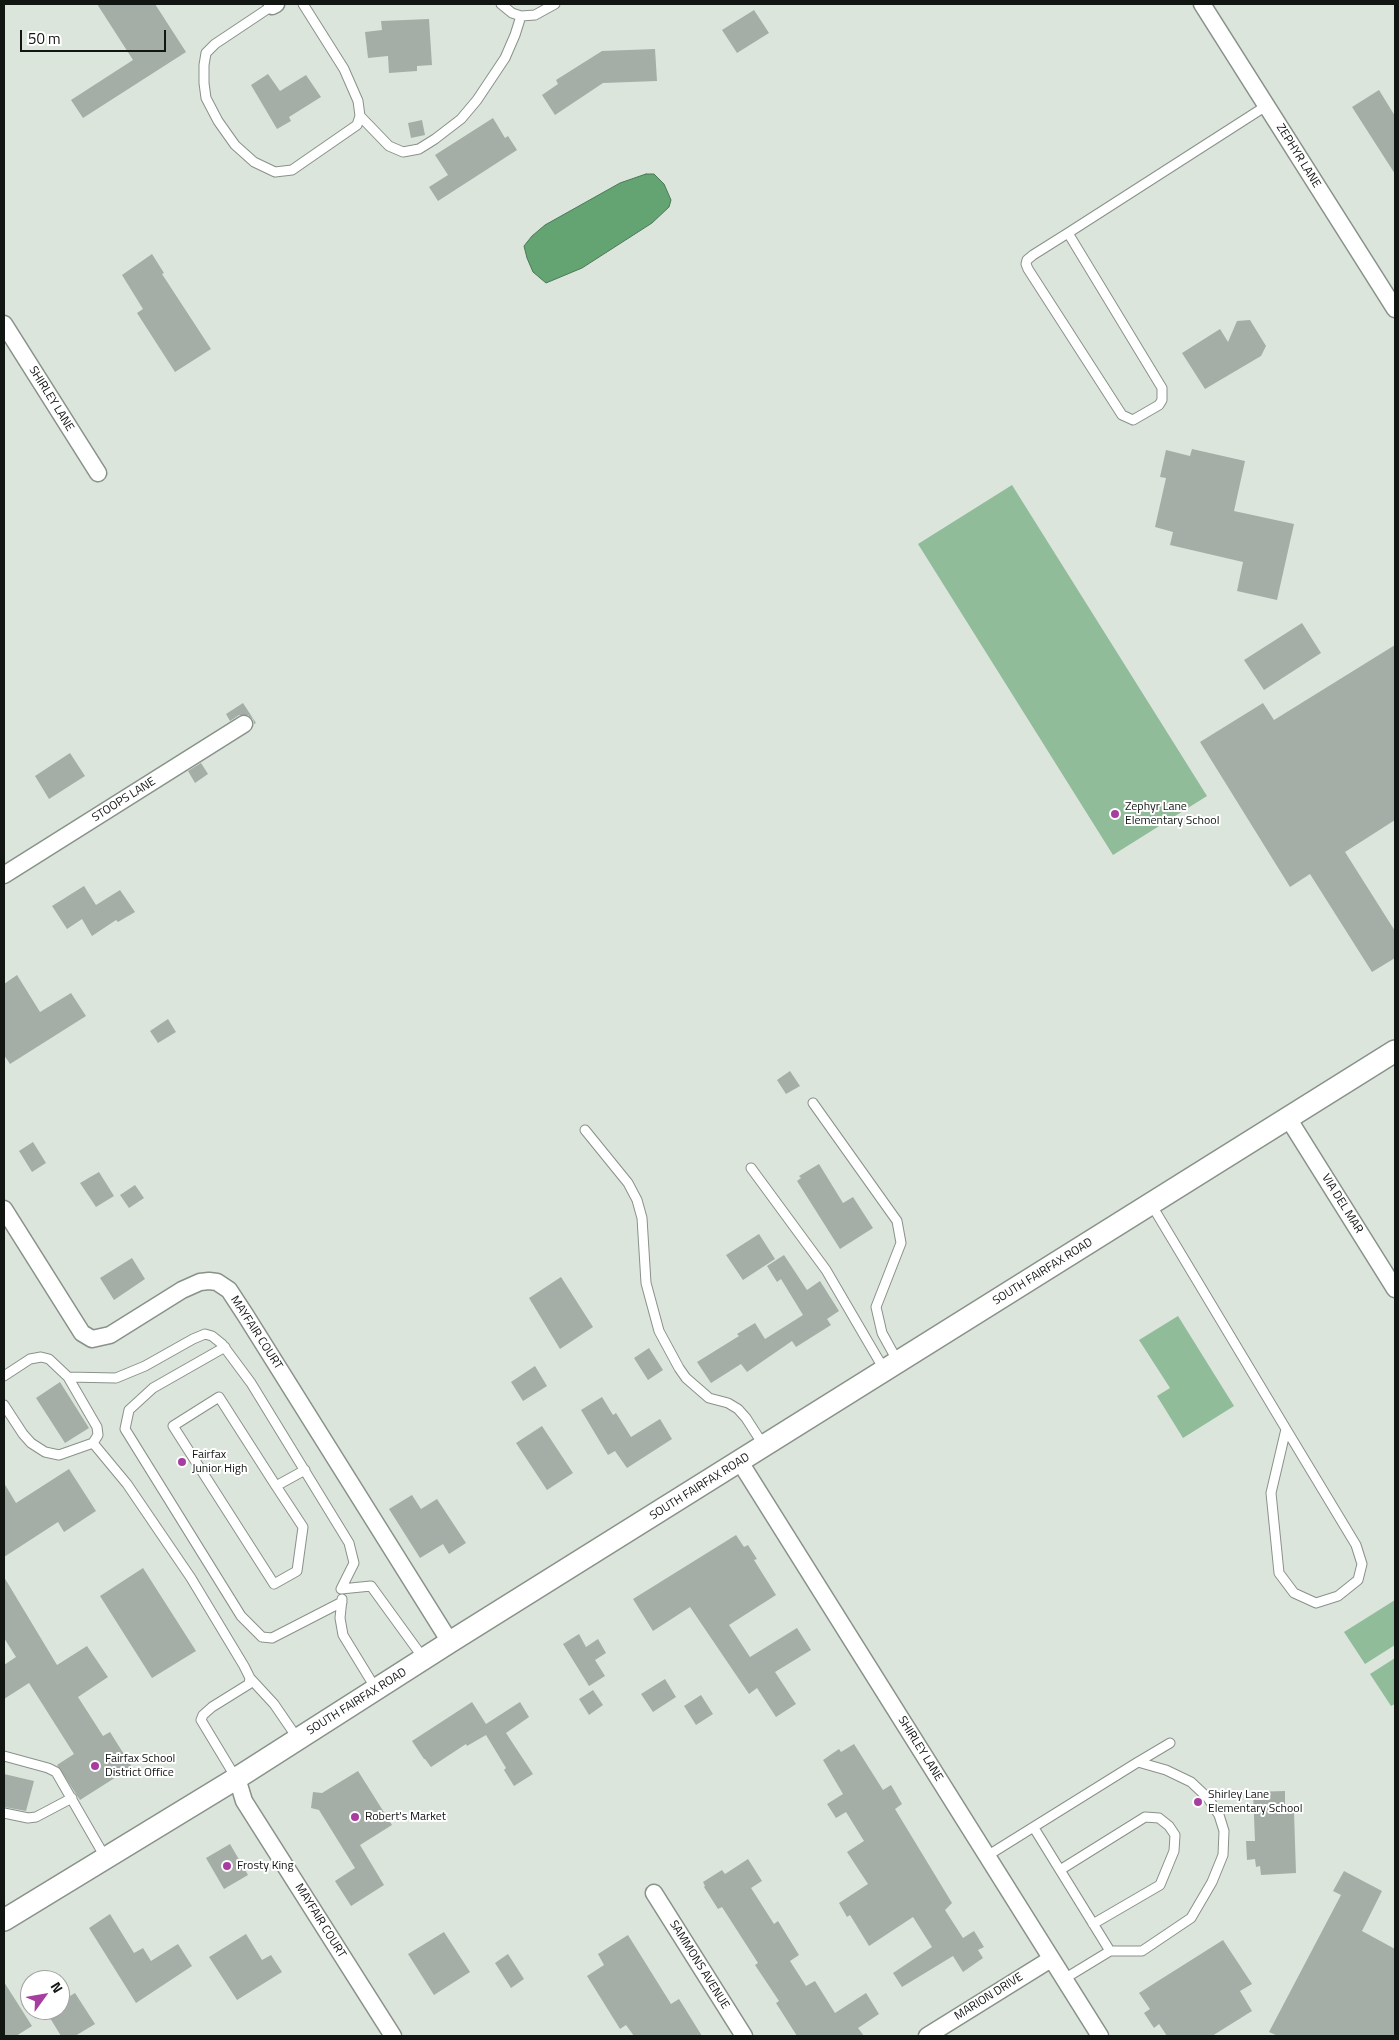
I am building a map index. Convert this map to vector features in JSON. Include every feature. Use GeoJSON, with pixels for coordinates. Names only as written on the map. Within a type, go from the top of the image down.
{"type":"FeatureCollection","features":[{"type":"Feature","properties":{"kind":"street","name":"ZEPHYR LANE"},"geometry":{"type":"LineString","coordinates":[[1202,4],[1395,309]]}},
{"type":"Feature","properties":{"kind":"street","name":"SHIRLEY LANE"},"geometry":{"type":"LineString","coordinates":[[4,324],[98,473]]}},
{"type":"Feature","properties":{"kind":"street","name":"STOOPS LANE"},"geometry":{"type":"LineString","coordinates":[[4,875],[244,724]]}},
{"type":"Feature","properties":{"kind":"street","name":"SOUTH FAIRFAX ROAD"},"geometry":{"type":"LineString","coordinates":[[4,1920],[236,1778],[450,1642],[1395,1052]]}},
{"type":"Feature","properties":{"kind":"street","name":"VIA DEL MAR"},"geometry":{"type":"LineString","coordinates":[[1288,1118],[1395,1287]]}},
{"type":"Feature","properties":{"kind":"street","name":"MAYFAIR COURT"},"geometry":{"type":"LineString","coordinates":[[4,1209],[82,1333],[92,1339],[110,1335],[182,1290],[200,1282],[210,1280],[229,1290],[450,1642]]}},
{"type":"Feature","properties":{"kind":"street","name":"SHIRLEY LANE"},"geometry":{"type":"LineString","coordinates":[[740,1462],[1100,2036]]}},
{"type":"Feature","properties":{"kind":"street","name":"MAYFAIR COURT"},"geometry":{"type":"LineString","coordinates":[[236,1778],[244,1801],[392,2036]]}},
{"type":"Feature","properties":{"kind":"street","name":"SAMMONS AVENUE"},"geometry":{"type":"LineString","coordinates":[[654,1893],[744,2036]]}},
{"type":"Feature","properties":{"kind":"street","name":"MARION DRIVE"},"geometry":{"type":"LineString","coordinates":[[927,2036],[1051,1958]]}},
{"type":"Feature","properties":{"kind":"lane"},"geometry":{"type":"LineString","coordinates":[[274,5],[215,44],[206,54],[204,83],[206,98],[218,121],[235,145],[254,162],[275,172],[292,170],[357,125],[360,116],[358,101],[344,69],[303,4]]}},
{"type":"Feature","properties":{"kind":"lane"},"geometry":{"type":"LineString","coordinates":[[501,4],[512,13],[521,16],[535,15],[555,4]]}},
{"type":"Feature","properties":{"kind":"lane"},"geometry":{"type":"LineString","coordinates":[[360,116],[389,146],[403,152],[418,149],[435,139],[461,119],[477,100],[505,58],[516,35],[521,16]]}},
{"type":"Feature","properties":{"kind":"lane"},"geometry":{"type":"LineString","coordinates":[[1068,233],[1162,388],[1163,395],[1158,406],[1133,420],[1122,415],[1028,270],[1027,260],[1068,233],[1266,106]]}},
{"type":"Feature","properties":{"kind":"lane"},"geometry":{"type":"LineString","coordinates":[[812,1103],[897,1221],[901,1243],[876,1307],[892,1367]]}},
{"type":"Feature","properties":{"kind":"lane"},"geometry":{"type":"LineString","coordinates":[[585,1130],[628,1183],[637,1200],[642,1218],[646,1283],[659,1331],[679,1368],[686,1378],[709,1398],[728,1402],[738,1409],[746,1418],[764,1447]]}},
{"type":"Feature","properties":{"kind":"lane"},"geometry":{"type":"LineString","coordinates":[[751,1168],[826,1270],[892,1367]]}},
{"type":"Feature","properties":{"kind":"lane"},"geometry":{"type":"LineString","coordinates":[[1151,1204],[1286,1428],[1356,1545],[1362,1564],[1358,1580],[1338,1596],[1316,1603],[1294,1593],[1280,1573],[1271,1493],[1286,1428]]}},
{"type":"Feature","properties":{"kind":"lane"},"geometry":{"type":"LineString","coordinates":[[68,1377],[116,1378],[145,1366],[205,1334],[212,1336],[225,1347],[251,1383],[349,1543],[354,1563],[341,1589],[340,1618],[343,1636],[376,1690]]}},
{"type":"Feature","properties":{"kind":"lane"},"geometry":{"type":"LineString","coordinates":[[225,1347],[153,1388],[129,1410],[125,1429],[241,1616],[262,1637],[272,1638],[342,1602]]}},
{"type":"Feature","properties":{"kind":"lane"},"geometry":{"type":"LineString","coordinates":[[4,1376],[30,1359],[41,1357],[49,1360],[68,1377],[96,1427],[98,1435],[93,1443],[59,1455],[45,1452],[31,1443],[23,1434],[4,1405]]}},
{"type":"Feature","properties":{"kind":"lane"},"geometry":{"type":"LineString","coordinates":[[219,1397],[276,1486],[303,1527],[297,1571],[274,1584],[173,1426],[219,1397]]}},
{"type":"Feature","properties":{"kind":"lane"},"geometry":{"type":"LineString","coordinates":[[93,1443],[128,1484],[185,1570],[250,1678],[274,1704],[298,1738]]}},
{"type":"Feature","properties":{"kind":"lane"},"geometry":{"type":"LineString","coordinates":[[276,1486],[306,1470]]}},
{"type":"Feature","properties":{"kind":"lane"},"geometry":{"type":"LineString","coordinates":[[341,1589],[371,1586],[424,1659]]}},
{"type":"Feature","properties":{"kind":"lane"},"geometry":{"type":"LineString","coordinates":[[236,1778],[201,1720],[203,1715],[212,1707],[249,1684],[250,1678]]}},
{"type":"Feature","properties":{"kind":"lane"},"geometry":{"type":"LineString","coordinates":[[987,1856],[1170,1743]]}},
{"type":"Feature","properties":{"kind":"lane"},"geometry":{"type":"LineString","coordinates":[[4,1756],[56,1772],[105,1857]]}},
{"type":"Feature","properties":{"kind":"lane"},"geometry":{"type":"LineString","coordinates":[[1064,1978],[1110,1951],[1142,1951],[1191,1918],[1212,1882],[1223,1855],[1224,1831],[1219,1815],[1208,1798],[1191,1782],[1166,1770],[1138,1762]]}},
{"type":"Feature","properties":{"kind":"lane"},"geometry":{"type":"LineString","coordinates":[[4,1813],[36,1818],[72,1798]]}},
{"type":"Feature","properties":{"kind":"lane"},"geometry":{"type":"LineString","coordinates":[[1060,1870],[1145,1817],[1159,1818],[1169,1826],[1175,1835],[1174,1851],[1160,1884],[1093,1924]]}},
{"type":"Feature","properties":{"kind":"lane"},"geometry":{"type":"LineString","coordinates":[[1034,1828],[1110,1951]]}},
{"type":"Feature","properties":{"kind":"shaded area"},"geometry":{"type":"Polygon","coordinates":[[[646,174],[654,174],[664,184],[671,200],[669,207],[652,223],[582,268],[546,283],[533,272],[524,246],[532,236],[545,225],[620,183],[646,174]]]}},
{"type":"Feature","properties":{"kind":"shaded area"},"geometry":{"type":"Polygon","coordinates":[[[1012,485],[1207,796],[1113,855],[918,544],[1012,485]]]}},
{"type":"Feature","properties":{"kind":"shaded area"},"geometry":{"type":"Polygon","coordinates":[[[1178,1316],[1234,1406],[1183,1438],[1157,1396],[1170,1388],[1139,1340],[1178,1316]]]}},
{"type":"Feature","properties":{"kind":"shaded area"},"geometry":{"type":"Polygon","coordinates":[[[1395,1600],[1395,1645],[1365,1664],[1344,1632],[1395,1600]]]}},
{"type":"Feature","properties":{"kind":"shaded area"},"geometry":{"type":"Polygon","coordinates":[[[1395,1658],[1395,1704],[1391,1706],[1370,1674],[1395,1658]]]}},
{"type":"Feature","properties":{"kind":"building"},"geometry":{"type":"Polygon","coordinates":[[[97,4],[155,4],[186,52],[83,118],[71,100],[133,60],[97,4]]]}},
{"type":"Feature","properties":{"kind":"building"},"geometry":{"type":"Polygon","coordinates":[[[754,10],[769,33],[737,53],[722,30],[754,10]]]}},
{"type":"Feature","properties":{"kind":"building"},"geometry":{"type":"Polygon","coordinates":[[[429,19],[432,65],[417,66],[417,71],[389,73],[388,56],[368,58],[365,32],[382,30],[381,21],[429,19]]]}},
{"type":"Feature","properties":{"kind":"building"},"geometry":{"type":"Polygon","coordinates":[[[655,49],[657,81],[603,83],[555,115],[542,95],[558,84],[556,80],[602,51],[655,49]]]}},
{"type":"Feature","properties":{"kind":"building"},"geometry":{"type":"Polygon","coordinates":[[[268,74],[280,91],[306,75],[321,97],[289,117],[291,121],[277,129],[251,85],[268,74]]]}},
{"type":"Feature","properties":{"kind":"building"},"geometry":{"type":"Polygon","coordinates":[[[1379,90],[1395,116],[1395,174],[1352,107],[1379,90]]]}},
{"type":"Feature","properties":{"kind":"building"},"geometry":{"type":"Polygon","coordinates":[[[493,118],[505,138],[508,136],[517,150],[438,201],[429,187],[448,175],[435,155],[493,118]]]}},
{"type":"Feature","properties":{"kind":"building"},"geometry":{"type":"Polygon","coordinates":[[[422,120],[425,135],[411,138],[408,123],[422,120]]]}},
{"type":"Feature","properties":{"kind":"building"},"geometry":{"type":"Polygon","coordinates":[[[152,254],[164,273],[162,274],[211,349],[175,372],[137,313],[143,309],[122,275],[152,254]]]}},
{"type":"Feature","properties":{"kind":"building"},"geometry":{"type":"Polygon","coordinates":[[[1250,320],[1266,346],[1261,356],[1205,389],[1182,353],[1220,329],[1228,342],[1237,321],[1250,320]]]}},
{"type":"Feature","properties":{"kind":"building"},"geometry":{"type":"Polygon","coordinates":[[[1192,449],[1245,461],[1234,511],[1294,524],[1277,600],[1237,591],[1243,562],[1170,545],[1173,532],[1155,527],[1166,478],[1160,477],[1166,450],[1190,456],[1192,449]]]}},
{"type":"Feature","properties":{"kind":"building"},"geometry":{"type":"Polygon","coordinates":[[[1302,623],[1321,653],[1264,690],[1244,660],[1302,623]]]}},
{"type":"Feature","properties":{"kind":"building"},"geometry":{"type":"Polygon","coordinates":[[[1395,645],[1395,820],[1345,852],[1395,931],[1395,958],[1372,972],[1310,874],[1290,887],[1200,742],[1263,703],[1274,720],[1395,645]]]}},
{"type":"Feature","properties":{"kind":"building"},"geometry":{"type":"Polygon","coordinates":[[[243,703],[256,723],[254,724],[253,719],[248,715],[239,715],[230,721],[226,714],[243,703]]]}},
{"type":"Feature","properties":{"kind":"building"},"geometry":{"type":"Polygon","coordinates":[[[70,753],[85,776],[49,799],[35,776],[70,753]]]}},
{"type":"Feature","properties":{"kind":"building"},"geometry":{"type":"Polygon","coordinates":[[[201,763],[208,774],[195,783],[188,771],[201,763]]]}},
{"type":"Feature","properties":{"kind":"building"},"geometry":{"type":"Polygon","coordinates":[[[84,886],[96,905],[120,890],[135,912],[118,922],[116,920],[92,936],[82,919],[67,929],[52,906],[84,886]]]}},
{"type":"Feature","properties":{"kind":"building"},"geometry":{"type":"Polygon","coordinates":[[[17,975],[40,1012],[71,993],[86,1016],[10,1064],[4,1055],[4,984],[17,975]]]}},
{"type":"Feature","properties":{"kind":"building"},"geometry":{"type":"Polygon","coordinates":[[[168,1019],[176,1032],[158,1043],[150,1031],[168,1019]]]}},
{"type":"Feature","properties":{"kind":"building"},"geometry":{"type":"Polygon","coordinates":[[[790,1071],[800,1086],[786,1094],[777,1080],[790,1071]]]}},
{"type":"Feature","properties":{"kind":"building"},"geometry":{"type":"Polygon","coordinates":[[[33,1142],[46,1163],[32,1172],[19,1151],[33,1142]]]}},
{"type":"Feature","properties":{"kind":"building"},"geometry":{"type":"Polygon","coordinates":[[[819,1164],[843,1203],[853,1197],[873,1228],[840,1249],[797,1181],[801,1178],[799,1176],[819,1164]]]}},
{"type":"Feature","properties":{"kind":"building"},"geometry":{"type":"Polygon","coordinates":[[[99,1172],[114,1196],[96,1207],[80,1183],[99,1172]]]}},
{"type":"Feature","properties":{"kind":"building"},"geometry":{"type":"Polygon","coordinates":[[[135,1185],[144,1198],[129,1208],[120,1195],[135,1185]]]}},
{"type":"Feature","properties":{"kind":"building"},"geometry":{"type":"Polygon","coordinates":[[[759,1234],[775,1259],[743,1280],[726,1255],[759,1234]]]}},
{"type":"Feature","properties":{"kind":"building"},"geometry":{"type":"Polygon","coordinates":[[[784,1255],[807,1290],[820,1281],[839,1311],[827,1319],[831,1325],[796,1347],[792,1341],[747,1372],[741,1364],[711,1383],[697,1362],[739,1336],[737,1334],[755,1323],[765,1339],[803,1315],[781,1279],[777,1282],[767,1266],[784,1255]]]}},
{"type":"Feature","properties":{"kind":"building"},"geometry":{"type":"Polygon","coordinates":[[[132,1258],[145,1279],[114,1300],[100,1278],[132,1258]]]}},
{"type":"Feature","properties":{"kind":"building"},"geometry":{"type":"Polygon","coordinates":[[[561,1277],[593,1327],[560,1349],[529,1298],[561,1277]]]}},
{"type":"Feature","properties":{"kind":"building"},"geometry":{"type":"Polygon","coordinates":[[[649,1348],[663,1370],[648,1380],[634,1358],[649,1348]]]}},
{"type":"Feature","properties":{"kind":"building"},"geometry":{"type":"Polygon","coordinates":[[[535,1366],[547,1386],[523,1401],[511,1382],[535,1366]]]}},
{"type":"Feature","properties":{"kind":"building"},"geometry":{"type":"Polygon","coordinates":[[[60,1382],[89,1428],[65,1443],[36,1398],[60,1382]]]}},
{"type":"Feature","properties":{"kind":"building"},"geometry":{"type":"Polygon","coordinates":[[[602,1397],[613,1415],[616,1413],[631,1437],[660,1419],[672,1439],[627,1468],[615,1451],[608,1455],[581,1410],[602,1397]]]}},
{"type":"Feature","properties":{"kind":"building"},"geometry":{"type":"Polygon","coordinates":[[[542,1426],[573,1473],[547,1490],[516,1443],[542,1426]]]}},
{"type":"Feature","properties":{"kind":"building"},"geometry":{"type":"Polygon","coordinates":[[[69,1469],[96,1511],[64,1532],[58,1522],[4,1557],[4,1483],[16,1503],[69,1469]]]}},
{"type":"Feature","properties":{"kind":"building"},"geometry":{"type":"Polygon","coordinates":[[[412,1495],[421,1509],[437,1499],[466,1543],[449,1554],[443,1544],[420,1558],[389,1509],[412,1495]]]}},
{"type":"Feature","properties":{"kind":"building"},"geometry":{"type":"Polygon","coordinates":[[[736,1535],[744,1547],[748,1545],[757,1559],[754,1560],[776,1595],[729,1625],[750,1657],[797,1628],[811,1650],[775,1672],[796,1704],[776,1717],[757,1688],[749,1694],[690,1607],[653,1631],[633,1599],[736,1535]]]}},
{"type":"Feature","properties":{"kind":"building"},"geometry":{"type":"Polygon","coordinates":[[[143,1568],[196,1651],[152,1678],[100,1596],[143,1568]]]}},
{"type":"Feature","properties":{"kind":"building"},"geometry":{"type":"Polygon","coordinates":[[[4,1577],[57,1665],[87,1646],[108,1677],[78,1697],[103,1736],[110,1732],[132,1767],[80,1800],[57,1765],[74,1754],[29,1683],[4,1699],[4,1665],[16,1657],[4,1638],[4,1577]]]}},
{"type":"Feature","properties":{"kind":"building"},"geometry":{"type":"Polygon","coordinates":[[[579,1634],[586,1647],[598,1639],[606,1653],[595,1660],[605,1676],[589,1686],[563,1644],[579,1634]]]}},
{"type":"Feature","properties":{"kind":"building"},"geometry":{"type":"Polygon","coordinates":[[[665,1679],[676,1697],[653,1712],[641,1694],[665,1679]]]}},
{"type":"Feature","properties":{"kind":"building"},"geometry":{"type":"Polygon","coordinates":[[[593,1690],[603,1705],[589,1715],[579,1699],[593,1690]]]}},
{"type":"Feature","properties":{"kind":"building"},"geometry":{"type":"Polygon","coordinates":[[[701,1695],[713,1714],[696,1725],[684,1706],[701,1695]]]}},
{"type":"Feature","properties":{"kind":"building"},"geometry":{"type":"Polygon","coordinates":[[[472,1702],[486,1724],[520,1702],[529,1717],[506,1733],[533,1774],[514,1786],[504,1770],[506,1768],[486,1735],[467,1746],[466,1744],[431,1767],[424,1759],[412,1741],[472,1702]]]}},
{"type":"Feature","properties":{"kind":"building"},"geometry":{"type":"Polygon","coordinates":[[[854,1744],[883,1790],[891,1785],[902,1804],[895,1809],[952,1903],[945,1910],[963,1938],[974,1931],[984,1947],[978,1950],[983,1958],[963,1972],[953,1956],[902,1987],[893,1973],[932,1947],[913,1917],[869,1946],[850,1915],[847,1917],[839,1903],[868,1884],[847,1852],[864,1841],[846,1812],[836,1818],[827,1804],[843,1794],[823,1760],[839,1749],[841,1752],[854,1744]]]}},
{"type":"Feature","properties":{"kind":"building","name":"Robert's Market"},"geometry":{"type":"Polygon","coordinates":[[[358,1771],[392,1825],[360,1845],[384,1885],[351,1906],[335,1881],[355,1868],[319,1810],[311,1808],[313,1792],[322,1793],[358,1771]]]}},
{"type":"Feature","properties":{"kind":"building"},"geometry":{"type":"Polygon","coordinates":[[[4,1774],[34,1781],[26,1811],[4,1807],[4,1774]]]}},
{"type":"Feature","properties":{"kind":"building"},"geometry":{"type":"Polygon","coordinates":[[[1285,1791],[1285,1812],[1294,1812],[1296,1873],[1261,1875],[1260,1866],[1256,1867],[1255,1859],[1247,1860],[1246,1841],[1255,1841],[1253,1792],[1285,1791]]]}},
{"type":"Feature","properties":{"kind":"building","name":"Frosty King"},"geometry":{"type":"Polygon","coordinates":[[[230,1844],[248,1875],[224,1889],[206,1858],[230,1844]]]}},
{"type":"Feature","properties":{"kind":"building"},"geometry":{"type":"Polygon","coordinates":[[[748,1859],[762,1881],[751,1888],[774,1924],[778,1921],[799,1955],[790,1961],[806,1986],[815,1981],[835,2013],[866,1993],[879,2014],[858,2028],[864,2036],[797,2036],[776,2003],[779,2001],[755,1965],[758,1963],[722,1907],[718,1909],[704,1887],[703,1882],[722,1870],[725,1874],[748,1859]]]}},
{"type":"Feature","properties":{"kind":"building"},"geometry":{"type":"Polygon","coordinates":[[[1344,1871],[1382,1891],[1362,1931],[1395,1949],[1395,2036],[1278,2036],[1269,2032],[1341,1895],[1333,1891],[1344,1871]]]}},
{"type":"Feature","properties":{"kind":"building"},"geometry":{"type":"Polygon","coordinates":[[[110,1914],[134,1953],[143,1948],[151,1961],[178,1944],[192,1966],[136,2003],[89,1928],[110,1914]]]}},
{"type":"Feature","properties":{"kind":"building"},"geometry":{"type":"Polygon","coordinates":[[[444,1932],[470,1972],[434,1995],[408,1954],[444,1932]]]}},
{"type":"Feature","properties":{"kind":"building"},"geometry":{"type":"Polygon","coordinates":[[[246,1934],[262,1960],[271,1955],[282,1972],[237,2000],[209,1957],[246,1934]]]}},
{"type":"Feature","properties":{"kind":"building"},"geometry":{"type":"Polygon","coordinates":[[[628,1935],[671,2004],[679,1999],[702,2036],[634,2036],[626,2025],[620,2029],[587,1976],[604,1965],[598,1954],[628,1935]]]}},
{"type":"Feature","properties":{"kind":"building"},"geometry":{"type":"Polygon","coordinates":[[[1223,1940],[1252,1984],[1240,1991],[1252,2011],[1212,2036],[1167,2036],[1159,2024],[1154,2028],[1144,2013],[1150,2009],[1139,1993],[1223,1940]]]}},
{"type":"Feature","properties":{"kind":"building"},"geometry":{"type":"Polygon","coordinates":[[[508,1954],[524,1979],[511,1988],[495,1963],[508,1954]]]}},
{"type":"Feature","properties":{"kind":"building"},"geometry":{"type":"Polygon","coordinates":[[[4,1982],[20,2007],[20,2020],[28,2020],[32,2026],[16,2036],[4,2036],[4,1982]]]}},
{"type":"Feature","properties":{"kind":"building"},"geometry":{"type":"Polygon","coordinates":[[[75,1993],[95,2024],[75,2036],[61,2036],[51,2020],[70,2020],[70,1996],[75,1993]]]}},
{"type":"Feature","properties":{"kind":"place","name":"Zephyr Lane Elementary School"},"geometry":{"type":"Point","coordinates":[1115,814]}},
{"type":"Feature","properties":{"kind":"place","name":"Fairfax Junior High"},"geometry":{"type":"Point","coordinates":[182,1462]}},
{"type":"Feature","properties":{"kind":"place","name":"Fairfax School District Office"},"geometry":{"type":"Point","coordinates":[95,1766]}},
{"type":"Feature","properties":{"kind":"place","name":"Shirley Lane Elementary School"},"geometry":{"type":"Point","coordinates":[1198,1802]}},
{"type":"Feature","properties":{"kind":"place","name":"Robert's Market"},"geometry":{"type":"Point","coordinates":[355,1817]}},
{"type":"Feature","properties":{"kind":"place","name":"Frosty King"},"geometry":{"type":"Point","coordinates":[227,1866]}}]}
